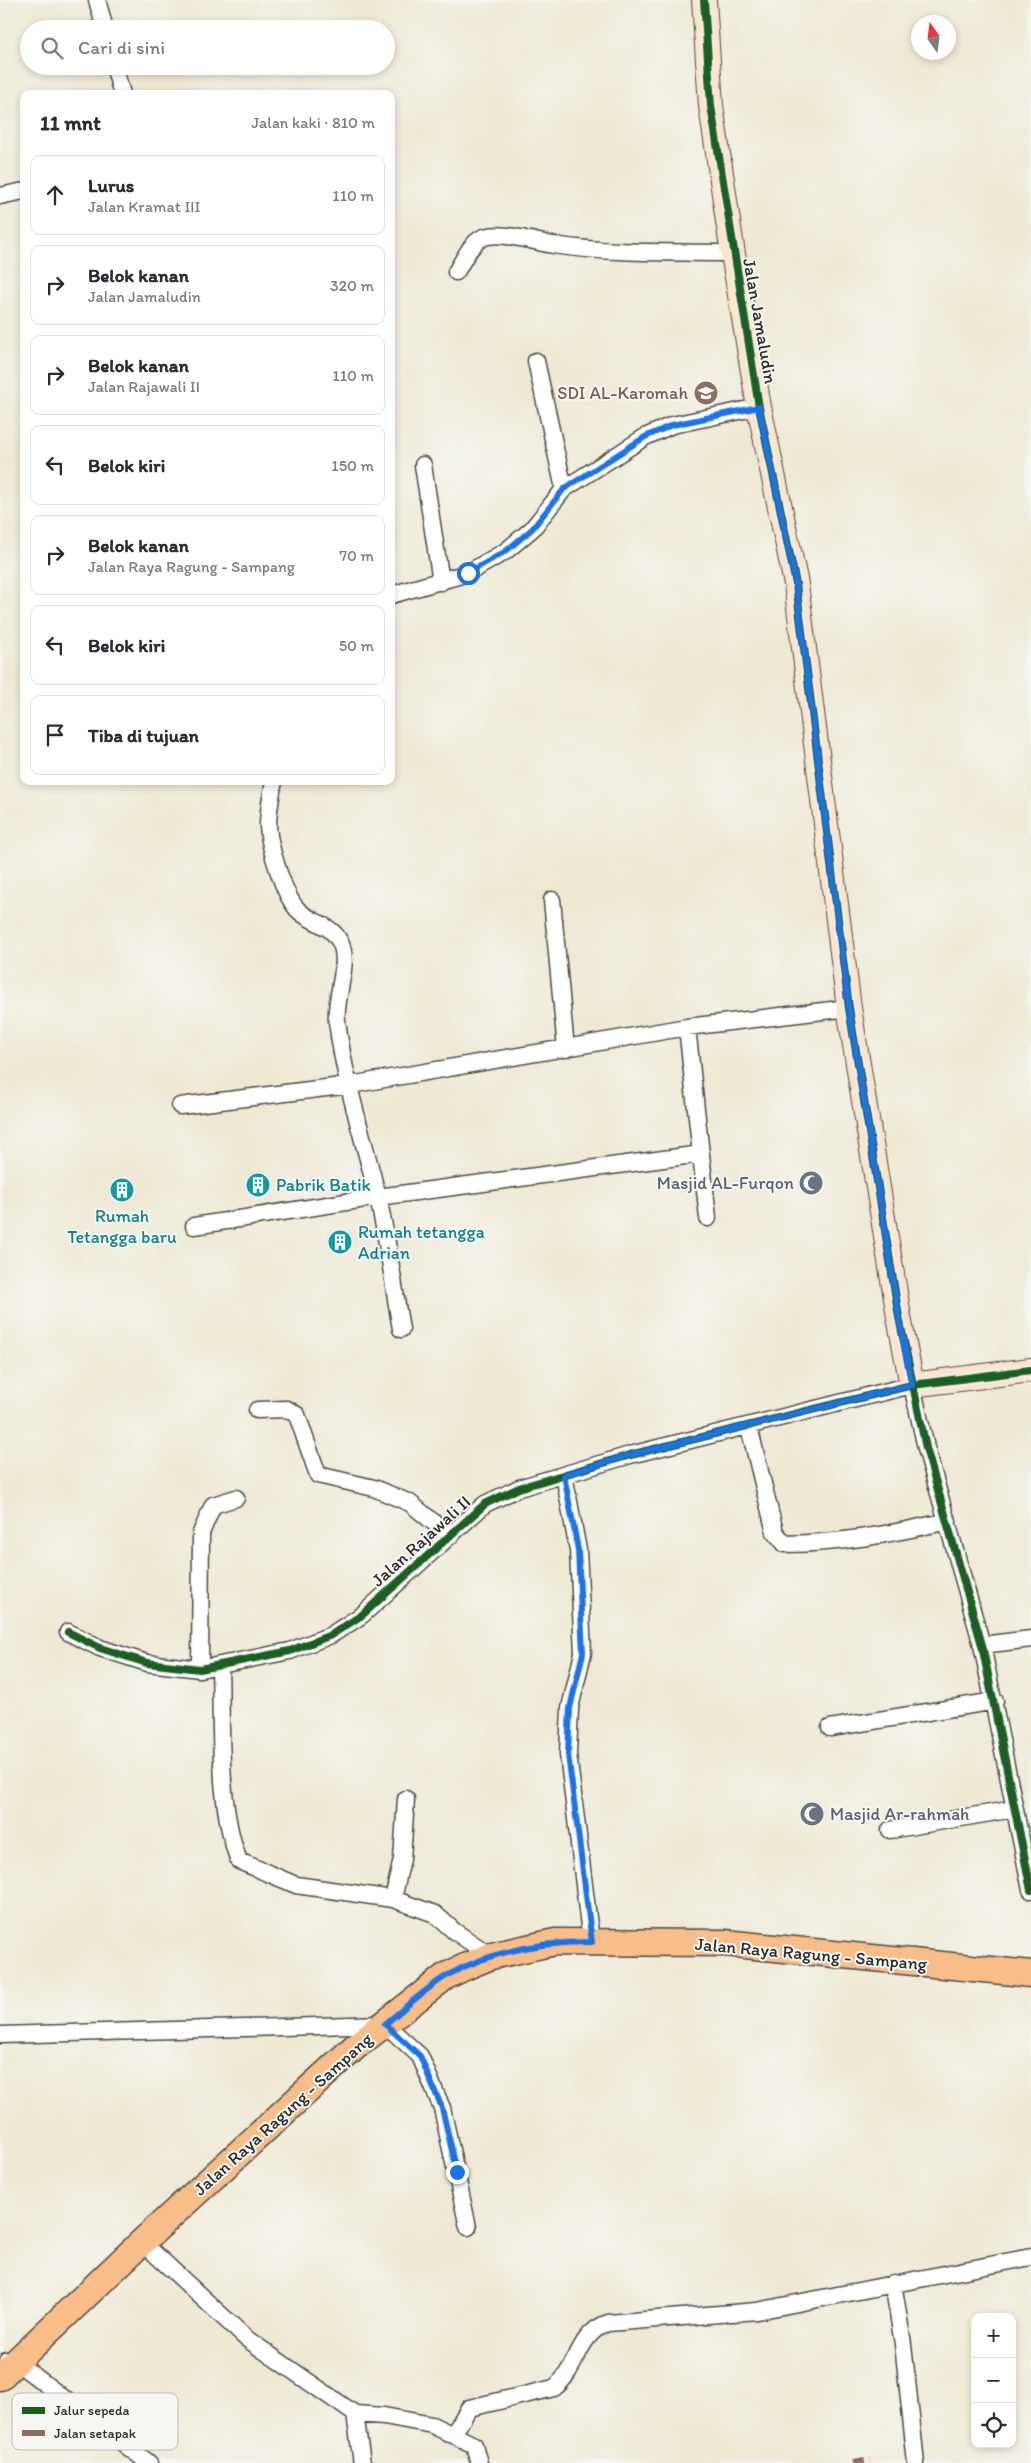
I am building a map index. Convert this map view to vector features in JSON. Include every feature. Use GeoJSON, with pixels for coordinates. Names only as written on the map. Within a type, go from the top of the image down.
{"type":"FeatureCollection","features":[{"type":"Feature","properties":{"kind":"main road","name":"Jalan Raya Ragung - Sampang"},"geometry":{"type":"LineString","coordinates":[[5,2366],[356,2046],[446,1976],[491,1956],[555,1942],[725,1943],[1031,1974]]}},
{"type":"Feature","properties":{"kind":"street"},"geometry":{"type":"LineString","coordinates":[[97,0],[103,20]]}},
{"type":"Feature","properties":{"kind":"street","name":"Jalan Jamaludin"},"geometry":{"type":"LineString","coordinates":[[704,0],[711,106],[733,253],[759,407],[796,584],[849,1008],[899,1317],[912,1385]]}},
{"type":"Feature","properties":{"kind":"street"},"geometry":{"type":"LineString","coordinates":[[117,75],[121,90]]}},
{"type":"Feature","properties":{"kind":"street"},"geometry":{"type":"LineString","coordinates":[[0,196],[20,192]]}},
{"type":"Feature","properties":{"kind":"street"},"geometry":{"type":"LineString","coordinates":[[456,272],[481,238],[494,235],[571,248],[627,252],[733,253]]}},
{"type":"Feature","properties":{"kind":"street"},"geometry":{"type":"LineString","coordinates":[[536,361],[564,489]]}},
{"type":"Feature","properties":{"kind":"street"},"geometry":{"type":"LineString","coordinates":[[395,594],[468,573],[506,551],[532,529],[564,489],[618,453],[672,425],[759,407]]}},
{"type":"Feature","properties":{"kind":"street"},"geometry":{"type":"LineString","coordinates":[[423,465],[441,582]]}},
{"type":"Feature","properties":{"kind":"street"},"geometry":{"type":"LineString","coordinates":[[273,785],[269,802],[268,828],[284,885],[291,902],[300,912],[332,930],[341,944],[343,959],[337,1019],[350,1085],[378,1197],[401,1329]]}},
{"type":"Feature","properties":{"kind":"street"},"geometry":{"type":"LineString","coordinates":[[552,900],[566,1049]]}},
{"type":"Feature","properties":{"kind":"street"},"geometry":{"type":"LineString","coordinates":[[180,1106],[350,1085],[687,1027],[849,1008]]}},
{"type":"Feature","properties":{"kind":"street"},"geometry":{"type":"LineString","coordinates":[[687,1027],[708,1218]]}},
{"type":"Feature","properties":{"kind":"street"},"geometry":{"type":"LineString","coordinates":[[194,1226],[378,1197],[701,1154]]}},
{"type":"Feature","properties":{"kind":"street","name":"Jalan Rajawali II"},"geometry":{"type":"LineString","coordinates":[[68,1632],[100,1648],[147,1663],[200,1669],[290,1651],[331,1635],[362,1615],[485,1504],[520,1488],[630,1455],[912,1385],[1031,1370]]}},
{"type":"Feature","properties":{"kind":"street"},"geometry":{"type":"LineString","coordinates":[[912,1385],[982,1645],[1031,1890]]}},
{"type":"Feature","properties":{"kind":"street"},"geometry":{"type":"LineString","coordinates":[[258,1410],[287,1409],[297,1415],[318,1475],[343,1483],[374,1488],[410,1503],[449,1535]]}},
{"type":"Feature","properties":{"kind":"street"},"geometry":{"type":"LineString","coordinates":[[749,1427],[775,1532],[785,1544],[875,1538],[948,1521]]}},
{"type":"Feature","properties":{"kind":"street"},"geometry":{"type":"LineString","coordinates":[[564,1475],[578,1550],[583,1653],[570,1708],[568,1754],[592,1942]]}},
{"type":"Feature","properties":{"kind":"street"},"geometry":{"type":"LineString","coordinates":[[200,1669],[201,1533],[213,1505],[236,1498]]}},
{"type":"Feature","properties":{"kind":"street"},"geometry":{"type":"LineString","coordinates":[[982,1645],[1031,1639]]}},
{"type":"Feature","properties":{"kind":"street"},"geometry":{"type":"LineString","coordinates":[[220,1666],[224,1796],[230,1840],[238,1861],[296,1885],[393,1899],[435,1914],[454,1931],[491,1956]]}},
{"type":"Feature","properties":{"kind":"street"},"geometry":{"type":"LineString","coordinates":[[830,1728],[994,1701]]}},
{"type":"Feature","properties":{"kind":"street"},"geometry":{"type":"LineString","coordinates":[[393,1899],[402,1859],[406,1799]]}},
{"type":"Feature","properties":{"kind":"street"},"geometry":{"type":"LineString","coordinates":[[890,1830],[1014,1809]]}},
{"type":"Feature","properties":{"kind":"street"},"geometry":{"type":"LineString","coordinates":[[0,2035],[385,2024],[420,2056],[442,2108],[468,2227]]}},
{"type":"Feature","properties":{"kind":"street"},"geometry":{"type":"LineString","coordinates":[[142,2242],[247,2339],[355,2414],[384,2416],[432,2425],[474,2445],[479,2463]]}},
{"type":"Feature","properties":{"kind":"street"},"geometry":{"type":"LineString","coordinates":[[453,2435],[469,2408],[554,2388],[562,2382],[591,2331],[597,2326],[608,2323],[757,2311],[1031,2257]]}},
{"type":"Feature","properties":{"kind":"street"},"geometry":{"type":"LineString","coordinates":[[893,2283],[904,2344],[916,2463]]}},
{"type":"Feature","properties":{"kind":"street"},"geometry":{"type":"LineString","coordinates":[[5,2366],[45,2393]]}},
{"type":"Feature","properties":{"kind":"street"},"geometry":{"type":"LineString","coordinates":[[355,2414],[362,2463]]}},
{"type":"Feature","properties":{"kind":"street"},"geometry":{"type":"LineString","coordinates":[[130,2450],[149,2463]]}},
{"type":"Feature","properties":{"kind":"marked path"},"geometry":{"type":"LineString","coordinates":[[853,2463],[871,2460]]}},
{"type":"Feature","properties":{"kind":"cycle path"},"geometry":{"type":"LineString","coordinates":[[704,0],[711,106],[759,407],[796,584],[849,1008],[899,1317],[926,1448],[982,1645],[1031,1890]]}},
{"type":"Feature","properties":{"kind":"cycle path"},"geometry":{"type":"LineString","coordinates":[[68,1632],[100,1648],[147,1663],[200,1669],[290,1651],[331,1635],[362,1615],[485,1504],[519,1488],[630,1455],[912,1385],[1031,1370]]}},
{"type":"Feature","properties":{"kind":"place","name":"SDI AL-Karomah"},"geometry":{"type":"Point","coordinates":[706,393]}},
{"type":"Feature","properties":{"kind":"place","name":"Masjid AL-Furqon"},"geometry":{"type":"Point","coordinates":[811,1183]}},
{"type":"Feature","properties":{"kind":"place","name":"Pabrik Batik"},"geometry":{"type":"Point","coordinates":[258,1185]}},
{"type":"Feature","properties":{"kind":"place","name":"Rumah Tetangga baru"},"geometry":{"type":"Point","coordinates":[122,1190]}},
{"type":"Feature","properties":{"kind":"place","name":"Rumah tetangga Adrian"},"geometry":{"type":"Point","coordinates":[340,1242]}},
{"type":"Feature","properties":{"kind":"place","name":"Masjid Ar-rahmah"},"geometry":{"type":"Point","coordinates":[812,1814]}},
{"type":"Feature","properties":{"kind":"route"},"geometry":{"type":"LineString","coordinates":[[457,2172],[442,2108],[420,2056],[385,2024],[446,1976],[491,1956],[555,1942],[592,1942],[568,1754],[570,1708],[583,1653],[578,1550],[564,1475],[630,1455],[912,1385],[899,1317],[849,1008],[796,584],[759,407],[672,425],[645,437],[583,474],[564,489],[532,529],[506,551],[468,573]]}}]}
